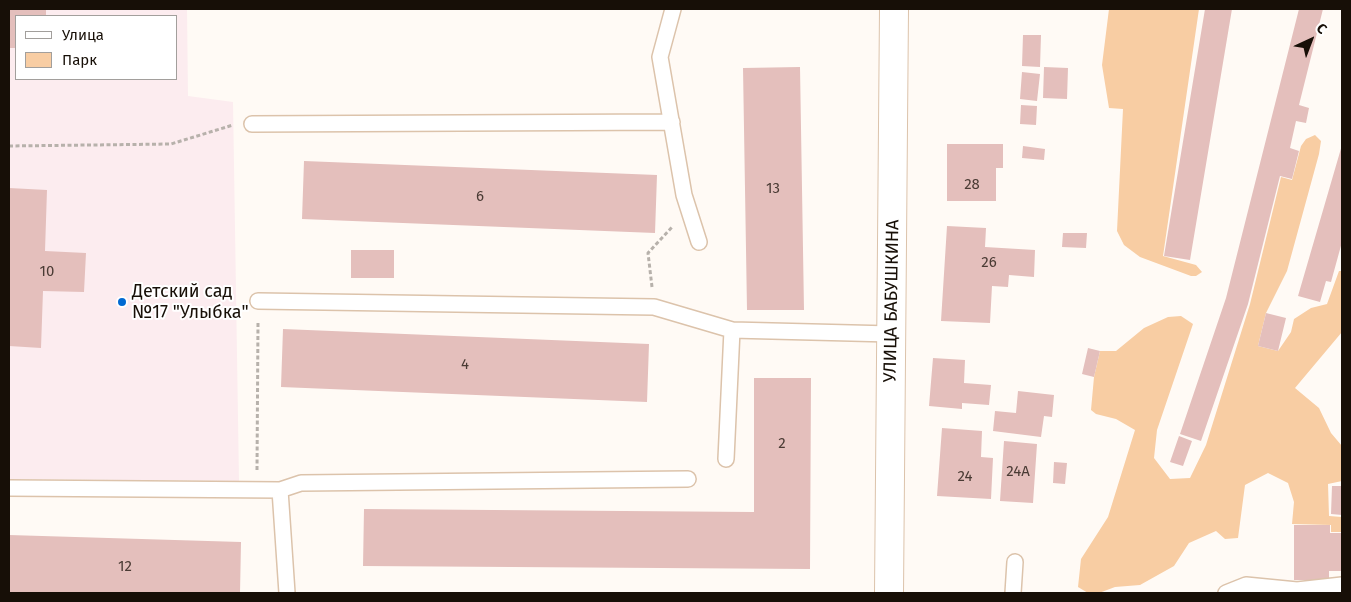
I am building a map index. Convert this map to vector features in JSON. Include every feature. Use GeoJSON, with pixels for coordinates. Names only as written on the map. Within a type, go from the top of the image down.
{"type":"FeatureCollection","features":[{"type":"Feature","properties":{"kind":"street","name":"УЛИЦА БАБУШКИНА"},"geometry":{"type":"LineString","coordinates":[[889,593],[894,9]]}},
{"type":"Feature","properties":{"kind":"lane"},"geometry":{"type":"LineString","coordinates":[[673,9],[660,57],[684,195],[699,242]]}},
{"type":"Feature","properties":{"kind":"lane"},"geometry":{"type":"LineString","coordinates":[[252,124],[672,122]]}},
{"type":"Feature","properties":{"kind":"lane"},"geometry":{"type":"LineString","coordinates":[[258,301],[654,307],[732,330],[891,334]]}},
{"type":"Feature","properties":{"kind":"lane"},"geometry":{"type":"LineString","coordinates":[[726,459],[732,330]]}},
{"type":"Feature","properties":{"kind":"lane"},"geometry":{"type":"LineString","coordinates":[[9,488],[280,490],[301,483],[688,479]]}},
{"type":"Feature","properties":{"kind":"lane"},"geometry":{"type":"LineString","coordinates":[[280,490],[286,593]]}},
{"type":"Feature","properties":{"kind":"lane"},"geometry":{"type":"LineString","coordinates":[[1013,593],[1015,562]]}},
{"type":"Feature","properties":{"kind":"lane"},"geometry":{"type":"LineString","coordinates":[[1226,593],[1246,585],[1297,590],[1342,584]]}},
{"type":"Feature","properties":{"kind":"path"},"geometry":{"type":"LineString","coordinates":[[9,146],[171,144],[232,125],[252,124]]}},
{"type":"Feature","properties":{"kind":"path"},"geometry":{"type":"LineString","coordinates":[[654,307],[648,253],[688,208]]}},
{"type":"Feature","properties":{"kind":"path"},"geometry":{"type":"LineString","coordinates":[[256,489],[258,301]]}},
{"type":"Feature","properties":{"kind":"shaded area","name":"Детский сад №17 \"Улыбка\""},"geometry":{"type":"Polygon","coordinates":[[[9,9],[187,9],[188,96],[233,102],[239,481],[9,479],[9,9]]]}},
{"type":"Feature","properties":{"kind":"green space"},"geometry":{"type":"Polygon","coordinates":[[[1109,9],[1199,9],[1163,256],[1196,265],[1202,272],[1196,276],[1191,276],[1140,257],[1124,245],[1117,231],[1123,109],[1109,108],[1102,65],[1109,9]]]}},
{"type":"Feature","properties":{"kind":"green space"},"geometry":{"type":"Polygon","coordinates":[[[1315,135],[1321,141],[1319,154],[1287,271],[1266,313],[1258,346],[1278,351],[1291,332],[1294,319],[1311,308],[1327,304],[1339,271],[1342,271],[1342,332],[1295,388],[1319,408],[1331,433],[1342,446],[1342,481],[1328,484],[1329,516],[1342,517],[1342,532],[1331,532],[1331,525],[1292,524],[1294,502],[1288,483],[1268,473],[1245,485],[1238,538],[1225,539],[1216,531],[1189,543],[1174,566],[1140,585],[1115,587],[1099,593],[1088,593],[1078,587],[1081,559],[1108,517],[1135,430],[1116,419],[1096,414],[1091,410],[1094,377],[1100,351],[1116,351],[1144,328],[1168,317],[1181,316],[1193,324],[1157,430],[1154,458],[1170,479],[1190,478],[1206,445],[1250,304],[1281,177],[1292,180],[1301,146],[1306,139],[1315,135]]]}},
{"type":"Feature","properties":{"kind":"building"},"geometry":{"type":"Polygon","coordinates":[[[9,9],[46,9],[46,15],[15,15],[15,48],[9,48],[9,9]]]}},
{"type":"Feature","properties":{"kind":"building"},"geometry":{"type":"Polygon","coordinates":[[[1205,9],[1232,9],[1190,260],[1164,256],[1205,9]]]}},
{"type":"Feature","properties":{"kind":"building"},"geometry":{"type":"Polygon","coordinates":[[[1299,9],[1323,9],[1299,105],[1309,108],[1306,123],[1296,121],[1290,148],[1299,151],[1292,179],[1280,176],[1248,304],[1201,441],[1180,434],[1226,298],[1299,9]]]}},
{"type":"Feature","properties":{"kind":"building"},"geometry":{"type":"Polygon","coordinates":[[[1023,35],[1041,35],[1040,67],[1022,66],[1023,35]]]}},
{"type":"Feature","properties":{"kind":"building"},"geometry":{"type":"Polygon","coordinates":[[[800,67],[804,310],[747,310],[743,68],[800,67]]]}},
{"type":"Feature","properties":{"kind":"building"},"geometry":{"type":"Polygon","coordinates":[[[1044,67],[1068,68],[1067,99],[1043,98],[1044,67]]]}},
{"type":"Feature","properties":{"kind":"building"},"geometry":{"type":"Polygon","coordinates":[[[1022,72],[1040,74],[1037,101],[1020,99],[1022,72]]]}},
{"type":"Feature","properties":{"kind":"building"},"geometry":{"type":"Polygon","coordinates":[[[1021,105],[1037,106],[1036,125],[1020,124],[1021,105]]]}},
{"type":"Feature","properties":{"kind":"building"},"geometry":{"type":"Polygon","coordinates":[[[947,144],[1003,144],[1003,168],[996,168],[996,201],[947,201],[947,144]]]}},
{"type":"Feature","properties":{"kind":"building"},"geometry":{"type":"Polygon","coordinates":[[[1342,145],[1342,242],[1331,282],[1326,281],[1320,302],[1298,296],[1342,145]]]}},
{"type":"Feature","properties":{"kind":"building"},"geometry":{"type":"Polygon","coordinates":[[[1023,146],[1045,149],[1044,160],[1022,158],[1023,146]]]}},
{"type":"Feature","properties":{"kind":"building"},"geometry":{"type":"Polygon","coordinates":[[[304,161],[657,175],[655,233],[302,219],[304,161]]]}},
{"type":"Feature","properties":{"kind":"building"},"geometry":{"type":"Polygon","coordinates":[[[9,188],[47,190],[45,251],[86,253],[84,292],[43,291],[41,348],[9,346],[9,188]]]}},
{"type":"Feature","properties":{"kind":"building"},"geometry":{"type":"Polygon","coordinates":[[[947,226],[986,228],[985,247],[1035,250],[1034,277],[1009,275],[1008,287],[992,286],[990,323],[941,321],[947,226]]]}},
{"type":"Feature","properties":{"kind":"building"},"geometry":{"type":"Polygon","coordinates":[[[1063,233],[1087,233],[1086,248],[1062,247],[1063,233]]]}},
{"type":"Feature","properties":{"kind":"building"},"geometry":{"type":"Polygon","coordinates":[[[351,250],[394,250],[394,278],[351,278],[351,250]]]}},
{"type":"Feature","properties":{"kind":"building"},"geometry":{"type":"Polygon","coordinates":[[[1266,313],[1286,318],[1278,351],[1258,346],[1266,313]]]}},
{"type":"Feature","properties":{"kind":"building"},"geometry":{"type":"Polygon","coordinates":[[[283,329],[649,344],[647,402],[281,387],[283,329]]]}},
{"type":"Feature","properties":{"kind":"building"},"geometry":{"type":"Polygon","coordinates":[[[1088,348],[1100,351],[1094,377],[1082,374],[1088,348]]]}},
{"type":"Feature","properties":{"kind":"building"},"geometry":{"type":"Polygon","coordinates":[[[933,358],[965,360],[964,383],[991,385],[989,405],[962,403],[962,409],[929,406],[933,358]]]}},
{"type":"Feature","properties":{"kind":"building"},"geometry":{"type":"Polygon","coordinates":[[[754,378],[811,378],[810,569],[363,566],[364,509],[754,512],[754,378]]]}},
{"type":"Feature","properties":{"kind":"building"},"geometry":{"type":"Polygon","coordinates":[[[1018,391],[1054,395],[1052,417],[1044,416],[1041,437],[993,431],[995,411],[1016,413],[1018,391]]]}},
{"type":"Feature","properties":{"kind":"building"},"geometry":{"type":"Polygon","coordinates":[[[942,428],[982,431],[981,457],[993,458],[991,499],[937,496],[942,428]]]}},
{"type":"Feature","properties":{"kind":"building"},"geometry":{"type":"Polygon","coordinates":[[[1179,436],[1192,441],[1183,466],[1170,462],[1179,436]]]}},
{"type":"Feature","properties":{"kind":"building"},"geometry":{"type":"Polygon","coordinates":[[[1004,441],[1037,444],[1033,503],[1000,501],[1004,441]]]}},
{"type":"Feature","properties":{"kind":"building"},"geometry":{"type":"Polygon","coordinates":[[[1054,462],[1067,463],[1065,484],[1053,483],[1054,462]]]}},
{"type":"Feature","properties":{"kind":"building"},"geometry":{"type":"Polygon","coordinates":[[[1332,486],[1342,486],[1342,515],[1331,514],[1332,486]]]}},
{"type":"Feature","properties":{"kind":"building"},"geometry":{"type":"Polygon","coordinates":[[[1294,525],[1330,525],[1330,533],[1342,533],[1342,571],[1329,571],[1329,580],[1294,580],[1294,525]]]}},
{"type":"Feature","properties":{"kind":"building"},"geometry":{"type":"Polygon","coordinates":[[[9,535],[241,542],[240,593],[9,593],[9,535]]]}},
{"type":"Feature","properties":{"kind":"place","name":"Детский сад №17 \"Улыбка\""},"geometry":{"type":"Point","coordinates":[122,302]}}]}
